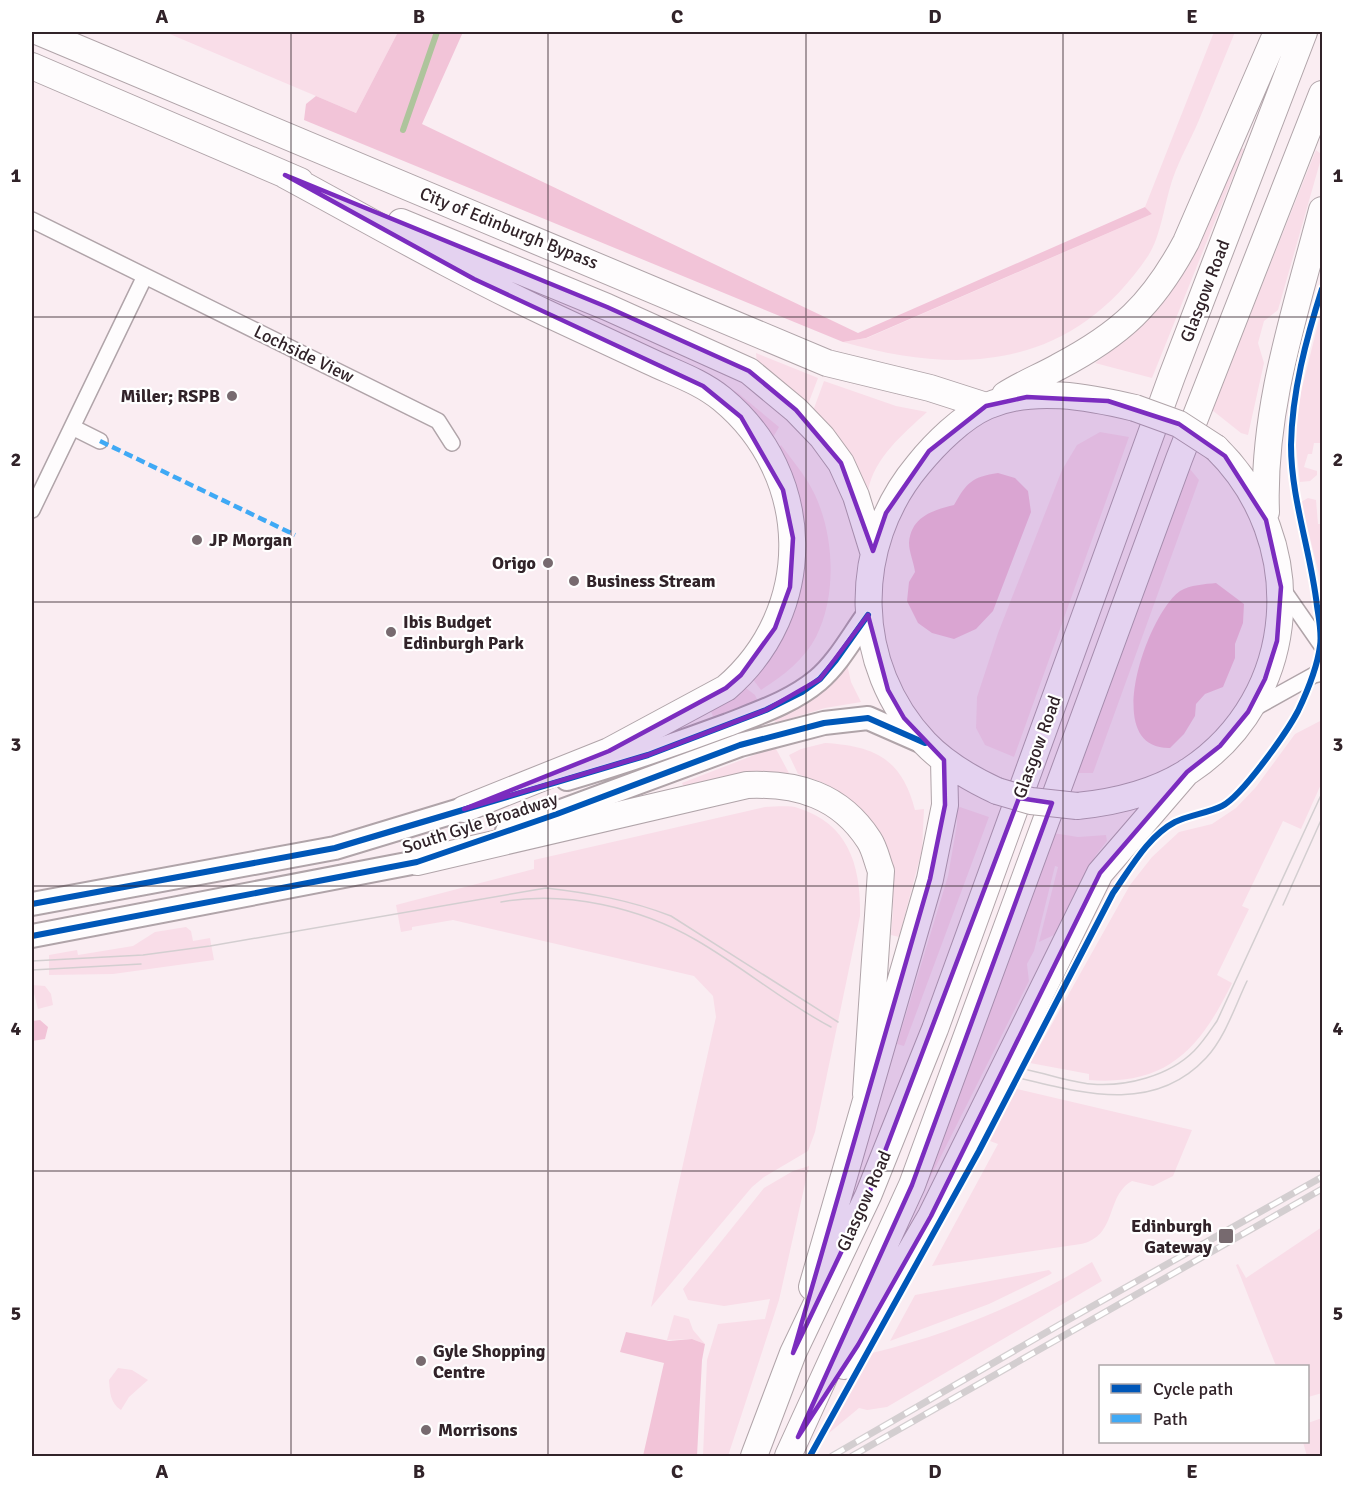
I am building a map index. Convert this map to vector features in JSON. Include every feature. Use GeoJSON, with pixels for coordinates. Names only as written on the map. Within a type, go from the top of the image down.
{"type":"FeatureCollection","features":[{"type":"Feature","properties":{"kind":"main road","name":"City of Edinburgh Bypass"},"geometry":{"type":"LineString","coordinates":[[39,32],[827,363],[990,405]]}},
{"type":"Feature","properties":{"kind":"main road"},"geometry":{"type":"LineString","coordinates":[[1187,772],[1141,795],[1077,806],[1031,801],[997,791],[973,780],[944,760],[925,743],[904,718],[888,690],[876,659],[868,615],[867,584],[873,551],[886,513],[904,481],[929,451],[990,405],[1122,328],[1150,300],[1171,270],[1186,242],[1277,32]]}},
{"type":"Feature","properties":{"kind":"main road","name":"Glasgow Road"},"geometry":{"type":"LineString","coordinates":[[754,1456],[793,1353],[868,1196],[935,1029],[1172,376],[1304,32]]}},
{"type":"Feature","properties":{"kind":"main road","name":"City of Edinburgh Bypass"},"geometry":{"type":"LineString","coordinates":[[32,66],[285,175],[607,307],[749,371],[796,410],[822,437],[841,463],[856,496],[873,551]]}},
{"type":"Feature","properties":{"kind":"main road","name":"Glasgow Road"},"geometry":{"type":"LineString","coordinates":[[793,1447],[912,1185],[1179,459],[1323,94]]}},
{"type":"Feature","properties":{"kind":"main road"},"geometry":{"type":"LineString","coordinates":[[285,175],[474,279],[703,386],[741,417],[760,443],[783,490],[793,538],[789,587],[775,628],[753,663],[741,675],[726,688],[609,751],[464,809]]}},
{"type":"Feature","properties":{"kind":"main road"},"geometry":{"type":"LineString","coordinates":[[1266,520],[1264,470],[1276,385],[1323,210]]}},
{"type":"Feature","properties":{"kind":"main road"},"geometry":{"type":"LineString","coordinates":[[793,1447],[858,1346],[932,1216],[1100,873],[1187,772],[1220,746],[1248,712],[1265,679],[1277,641],[1281,588],[1277,556],[1266,520],[1249,488],[1216,447],[1179,424],[1135,408],[1082,397],[1053,395],[1027,397],[990,405]]}},
{"type":"Feature","properties":{"kind":"main road"},"geometry":{"type":"LineString","coordinates":[[793,1353],[930,879],[945,805],[944,760]]}},
{"type":"Feature","properties":{"kind":"main road"},"geometry":{"type":"LineString","coordinates":[[417,862],[747,785],[792,786],[821,796],[839,807],[870,841],[880,871],[879,931],[866,1095]]}},
{"type":"Feature","properties":{"kind":"street","name":"Lochside View"},"geometry":{"type":"LineString","coordinates":[[32,220],[438,421],[452,443]]}},
{"type":"Feature","properties":{"kind":"street"},"geometry":{"type":"LineString","coordinates":[[32,510],[146,276]]}},
{"type":"Feature","properties":{"kind":"street"},"geometry":{"type":"LineString","coordinates":[[72,427],[100,441]]}},
{"type":"Feature","properties":{"kind":"street"},"geometry":{"type":"LineString","coordinates":[[1281,588],[1323,646]]}},
{"type":"Feature","properties":{"kind":"street","name":"South Gyle Broadway"},"geometry":{"type":"LineString","coordinates":[[32,903],[334,848],[648,755],[766,710],[802,692],[820,679],[868,615]]}},
{"type":"Feature","properties":{"kind":"street"},"geometry":{"type":"LineString","coordinates":[[1248,712],[1314,675],[1323,673]]}},
{"type":"Feature","properties":{"kind":"street","name":"South Gyle Broadway"},"geometry":{"type":"LineString","coordinates":[[32,936],[417,862],[557,814],[740,746],[824,723],[868,718],[925,743]]}},
{"type":"Feature","properties":{"kind":"highlighted area"},"geometry":{"type":"Polygon","coordinates":[[[285,175],[607,307],[749,371],[796,410],[841,463],[873,551],[886,513],[929,451],[986,406],[1027,397],[1108,401],[1179,424],[1225,456],[1266,520],[1281,587],[1277,641],[1265,679],[1248,712],[1220,746],[1187,772],[1100,873],[931,1216],[858,1345],[798,1437],[912,1185],[1052,803],[1019,798],[868,1196],[793,1353],[930,879],[945,805],[944,760],[904,718],[888,690],[868,615],[820,679],[766,710],[648,755],[464,809],[609,751],[726,688],[741,675],[775,628],[790,587],[793,538],[783,490],[741,417],[703,386],[474,279],[285,175]]]}},
{"type":"Feature","properties":{"kind":"shaded area"},"geometry":{"type":"Polygon","coordinates":[[[165,32],[398,32],[356,113],[165,32]]]}},
{"type":"Feature","properties":{"kind":"shaded area"},"geometry":{"type":"Polygon","coordinates":[[[398,32],[463,32],[422,124],[858,333],[1145,207],[1152,214],[866,338],[843,342],[304,120],[306,104],[316,96],[356,113],[398,32]]]}},
{"type":"Feature","properties":{"kind":"shaded area"},"geometry":{"type":"Polygon","coordinates":[[[1214,32],[1235,32],[1176,171],[1160,229],[1152,248],[1118,293],[1086,321],[1051,341],[1013,354],[973,359],[932,359],[888,353],[843,342],[867,338],[1152,214],[1145,207],[1214,32]]]}},
{"type":"Feature","properties":{"kind":"shaded area"},"geometry":{"type":"Polygon","coordinates":[[[1237,147],[1244,149],[1152,378],[1095,363],[1144,323],[1169,294],[1198,241],[1237,147]]]}},
{"type":"Feature","properties":{"kind":"shaded area"},"geometry":{"type":"Polygon","coordinates":[[[1316,150],[1322,155],[1278,310],[1264,321],[1258,343],[1264,363],[1248,435],[1241,433],[1212,410],[1316,150]]]}},
{"type":"Feature","properties":{"kind":"shaded area"},"geometry":{"type":"Polygon","coordinates":[[[1322,308],[1322,443],[1314,443],[1312,454],[1308,454],[1304,467],[1317,471],[1317,475],[1310,481],[1300,482],[1295,437],[1301,392],[1322,308]]]}},
{"type":"Feature","properties":{"kind":"shaded area"},"geometry":{"type":"Polygon","coordinates":[[[756,353],[818,378],[807,407],[757,365],[756,353]]]}},
{"type":"Feature","properties":{"kind":"shaded area"},"geometry":{"type":"Polygon","coordinates":[[[697,369],[738,393],[779,427],[767,448],[697,369]]]}},
{"type":"Feature","properties":{"kind":"shaded area"},"geometry":{"type":"Polygon","coordinates":[[[824,381],[896,406],[927,412],[899,438],[883,457],[871,479],[868,491],[813,411],[824,381]]]}},
{"type":"Feature","properties":{"kind":"shaded area"},"geometry":{"type":"Polygon","coordinates":[[[1100,432],[1129,437],[1014,757],[985,745],[976,728],[977,697],[998,633],[1062,470],[1077,445],[1100,432]]]}},
{"type":"Feature","properties":{"kind":"shaded area"},"geometry":{"type":"Polygon","coordinates":[[[781,445],[805,477],[817,499],[828,538],[830,579],[828,600],[816,637],[792,667],[761,690],[751,677],[792,596],[773,456],[781,445]]]}},
{"type":"Feature","properties":{"kind":"shaded area"},"geometry":{"type":"Polygon","coordinates":[[[1190,469],[1199,480],[1093,773],[1078,773],[1190,469]]]}},
{"type":"Feature","properties":{"kind":"shaded area"},"geometry":{"type":"Polygon","coordinates":[[[998,473],[1015,478],[1028,491],[1031,512],[993,611],[976,629],[954,639],[932,633],[918,623],[907,601],[909,582],[915,572],[909,546],[914,526],[932,512],[954,505],[971,482],[982,476],[998,473]]]}},
{"type":"Feature","properties":{"kind":"shaded area"},"geometry":{"type":"Polygon","coordinates":[[[1308,498],[1316,500],[1318,524],[1322,524],[1322,586],[1301,502],[1308,498]]]}},
{"type":"Feature","properties":{"kind":"shaded area"},"geometry":{"type":"Polygon","coordinates":[[[1216,583],[1244,604],[1243,623],[1235,644],[1235,658],[1223,687],[1205,694],[1196,704],[1195,716],[1184,734],[1170,748],[1149,743],[1137,727],[1134,705],[1136,678],[1144,651],[1167,604],[1180,591],[1193,586],[1216,583]]]}},
{"type":"Feature","properties":{"kind":"shaded area"},"geometry":{"type":"Polygon","coordinates":[[[847,664],[851,682],[861,702],[825,708],[776,723],[773,718],[813,695],[847,664]]]}},
{"type":"Feature","properties":{"kind":"shaded area"},"geometry":{"type":"Polygon","coordinates":[[[742,685],[755,695],[758,701],[714,719],[710,709],[742,685]]]}},
{"type":"Feature","properties":{"kind":"shaded area"},"geometry":{"type":"Polygon","coordinates":[[[1322,720],[1322,782],[1301,829],[1283,821],[1242,906],[1249,909],[1217,975],[1232,983],[1207,1027],[1193,1044],[1178,1058],[1160,1069],[1140,1077],[1116,1080],[1089,1080],[1089,1074],[1030,1063],[1130,885],[1152,857],[1179,832],[1212,824],[1236,808],[1256,787],[1295,734],[1322,720]]]}},
{"type":"Feature","properties":{"kind":"shaded area"},"geometry":{"type":"Polygon","coordinates":[[[825,743],[858,748],[884,758],[902,778],[915,810],[924,809],[922,850],[899,937],[891,935],[893,911],[890,873],[842,795],[824,783],[798,774],[789,755],[801,749],[825,743]]]}},
{"type":"Feature","properties":{"kind":"shaded area"},"geometry":{"type":"Polygon","coordinates":[[[775,747],[790,775],[767,773],[685,790],[682,783],[775,747]]]}},
{"type":"Feature","properties":{"kind":"shaded area"},"geometry":{"type":"Polygon","coordinates":[[[765,807],[798,808],[816,815],[830,825],[849,850],[858,881],[860,916],[815,1132],[808,1151],[764,1177],[752,1187],[651,1307],[716,1017],[713,996],[694,976],[453,920],[412,927],[412,930],[401,932],[396,905],[534,869],[534,860],[765,807]]]}},
{"type":"Feature","properties":{"kind":"shaded area"},"geometry":{"type":"Polygon","coordinates":[[[960,807],[989,817],[904,1046],[897,1044],[948,876],[957,824],[957,809],[960,807]]]}},
{"type":"Feature","properties":{"kind":"shaded area"},"geometry":{"type":"Polygon","coordinates":[[[1053,833],[1078,837],[1106,835],[1107,841],[1096,855],[1054,935],[1039,942],[1058,867],[1055,866],[1034,951],[1027,964],[1029,981],[921,1196],[918,1194],[1053,833]]]}},
{"type":"Feature","properties":{"kind":"shaded area"},"geometry":{"type":"Polygon","coordinates":[[[186,927],[191,931],[193,941],[210,938],[214,960],[113,974],[49,975],[49,955],[77,950],[78,955],[133,946],[155,932],[186,927]]]}},
{"type":"Feature","properties":{"kind":"shaded area"},"geometry":{"type":"Polygon","coordinates":[[[32,985],[45,986],[51,994],[53,1005],[38,1009],[32,985]]]}},
{"type":"Feature","properties":{"kind":"shaded area"},"geometry":{"type":"Polygon","coordinates":[[[40,1020],[48,1027],[45,1039],[32,1041],[32,1021],[40,1020]]]}},
{"type":"Feature","properties":{"kind":"shaded area"},"geometry":{"type":"Polygon","coordinates":[[[1017,1089],[1192,1130],[1173,1176],[1153,1186],[1132,1181],[1118,1196],[1106,1225],[1093,1240],[1081,1244],[932,1266],[998,1144],[990,1141],[1017,1089]]]}},
{"type":"Feature","properties":{"kind":"shaded area"},"geometry":{"type":"Polygon","coordinates":[[[809,1166],[779,1300],[728,1456],[703,1456],[707,1360],[718,1324],[765,1319],[770,1299],[724,1306],[688,1300],[683,1289],[764,1188],[793,1171],[809,1166]]]}},
{"type":"Feature","properties":{"kind":"shaded area"},"geometry":{"type":"Polygon","coordinates":[[[1322,1227],[1322,1393],[1309,1397],[1309,1365],[1276,1365],[1236,1265],[1238,1264],[1246,1278],[1322,1227]]]}},
{"type":"Feature","properties":{"kind":"shaded area"},"geometry":{"type":"Polygon","coordinates":[[[1092,1262],[1102,1281],[887,1407],[867,1410],[859,1408],[829,1433],[826,1431],[872,1353],[930,1337],[985,1316],[1039,1291],[1092,1262]]]}},
{"type":"Feature","properties":{"kind":"shaded area"},"geometry":{"type":"Polygon","coordinates":[[[1049,1270],[1052,1273],[1049,1275],[989,1304],[890,1341],[915,1295],[1049,1270]]]}},
{"type":"Feature","properties":{"kind":"shaded area"},"geometry":{"type":"Polygon","coordinates":[[[674,1315],[689,1319],[693,1330],[705,1344],[692,1339],[667,1340],[674,1315]]]}},
{"type":"Feature","properties":{"kind":"shaded area"},"geometry":{"type":"Polygon","coordinates":[[[626,1332],[669,1341],[692,1339],[705,1344],[702,1360],[697,1456],[643,1456],[664,1363],[620,1352],[626,1332]]]}},
{"type":"Feature","properties":{"kind":"shaded area"},"geometry":{"type":"Polygon","coordinates":[[[118,1368],[132,1370],[148,1380],[129,1397],[121,1410],[113,1401],[109,1380],[118,1368]]]}},
{"type":"Feature","properties":{"kind":"shaded area"},"geometry":{"type":"Polygon","coordinates":[[[1322,1418],[1322,1456],[1307,1456],[1303,1443],[1309,1443],[1309,1423],[1322,1418]]]}},
{"type":"Feature","properties":{"kind":"waterway"},"geometry":{"type":"LineString","coordinates":[[403,130],[437,32]]}},
{"type":"Feature","properties":{"kind":"tram line"},"geometry":{"type":"LineString","coordinates":[[1028,1070],[1083,1083],[1118,1084],[1160,1073],[1184,1060],[1194,1051],[1217,1021],[1322,793]]}},
{"type":"Feature","properties":{"kind":"tram line"},"geometry":{"type":"LineString","coordinates":[[1283,905],[1322,818]]}},
{"type":"Feature","properties":{"kind":"tram line"},"geometry":{"type":"LineString","coordinates":[[32,961],[143,955],[210,946],[546,888],[609,898],[671,916],[838,1022]]}},
{"type":"Feature","properties":{"kind":"tram line"},"geometry":{"type":"LineString","coordinates":[[501,902],[551,898],[576,900],[627,911],[651,919],[696,940],[796,1007],[831,1027]]}},
{"type":"Feature","properties":{"kind":"tram line"},"geometry":{"type":"LineString","coordinates":[[32,970],[141,964]]}},
{"type":"Feature","properties":{"kind":"tram line"},"geometry":{"type":"LineString","coordinates":[[1023,1079],[1071,1090],[1119,1095],[1142,1093],[1165,1087],[1186,1075],[1213,1050],[1247,981]]}},
{"type":"Feature","properties":{"kind":"railway"},"geometry":{"type":"LineString","coordinates":[[832,1456],[1322,1177]]}},
{"type":"Feature","properties":{"kind":"railway"},"geometry":{"type":"LineString","coordinates":[[852,1456],[1322,1189]]}},
{"type":"Feature","properties":{"kind":"marked path"},"geometry":{"type":"LineString","coordinates":[[100,441],[295,535]]}},
{"type":"Feature","properties":{"kind":"cycle path"},"geometry":{"type":"LineString","coordinates":[[810,1456],[979,1151],[1113,893],[1140,854],[1165,828],[1175,822],[1222,806],[1231,800],[1263,763],[1298,711],[1317,663],[1320,631],[1314,586],[1294,485],[1292,425],[1301,366],[1322,289]]}},
{"type":"Feature","properties":{"kind":"cycle path"},"geometry":{"type":"LineString","coordinates":[[32,904],[335,848],[648,755],[766,710],[802,692],[820,679],[868,615]]}},
{"type":"Feature","properties":{"kind":"cycle path"},"geometry":{"type":"LineString","coordinates":[[32,936],[417,862],[557,814],[740,745],[824,723],[868,718],[925,743]]}},
{"type":"Feature","properties":{"kind":"place","name":"Miller; RSPB"},"geometry":{"type":"Point","coordinates":[232,396]}},
{"type":"Feature","properties":{"kind":"place","name":"JP Morgan"},"geometry":{"type":"Point","coordinates":[197,540]}},
{"type":"Feature","properties":{"kind":"place","name":"Origo"},"geometry":{"type":"Point","coordinates":[548,563]}},
{"type":"Feature","properties":{"kind":"place","name":"Business Stream"},"geometry":{"type":"Point","coordinates":[574,581]}},
{"type":"Feature","properties":{"kind":"place","name":"Ibis Budget Edinburgh Park"},"geometry":{"type":"Point","coordinates":[391,632]}},
{"type":"Feature","properties":{"kind":"place","name":"Edinburgh Gateway"},"geometry":{"type":"Point","coordinates":[1226,1236]}},
{"type":"Feature","properties":{"kind":"place","name":"Gyle Shopping Centre"},"geometry":{"type":"Point","coordinates":[421,1361]}},
{"type":"Feature","properties":{"kind":"place","name":"Morrisons"},"geometry":{"type":"Point","coordinates":[426,1430]}}]}
